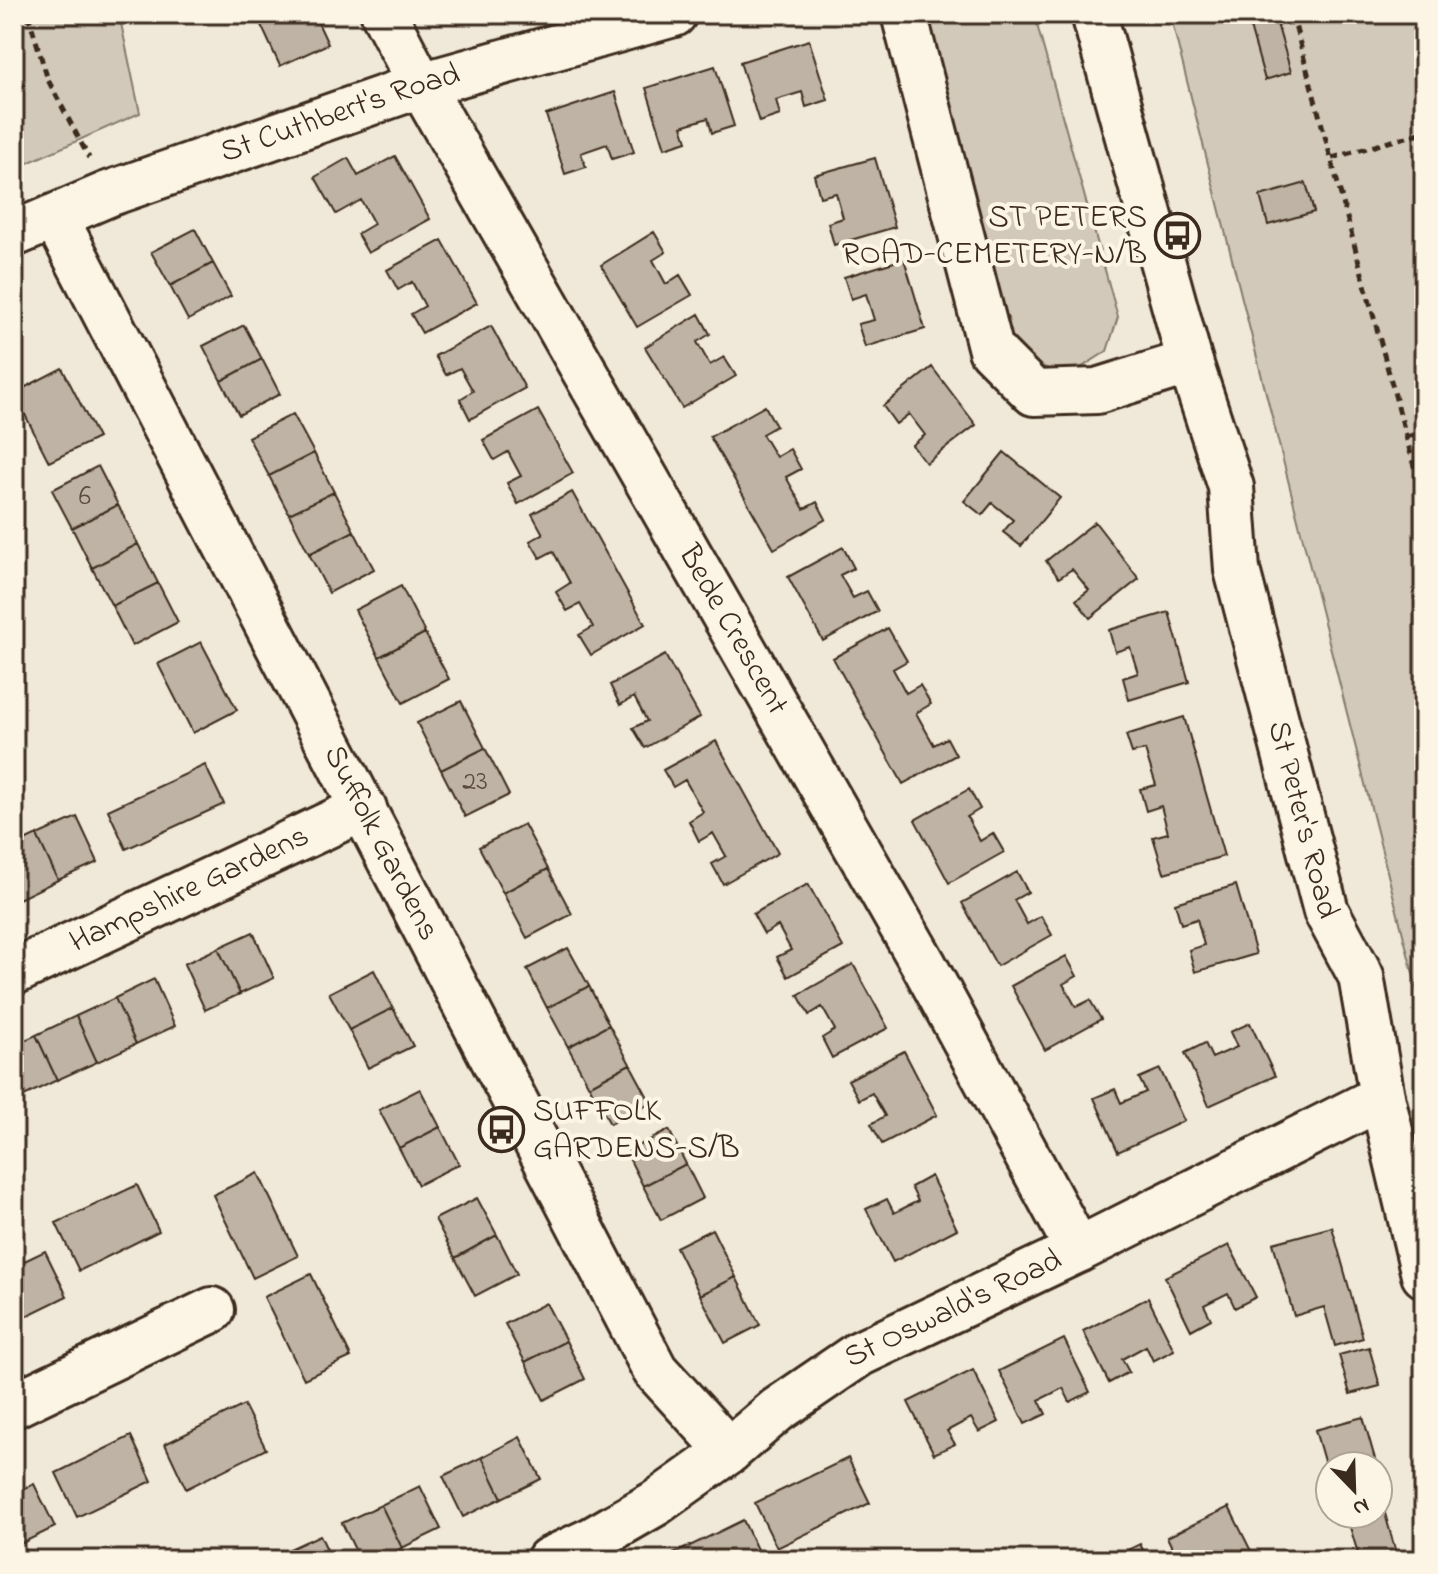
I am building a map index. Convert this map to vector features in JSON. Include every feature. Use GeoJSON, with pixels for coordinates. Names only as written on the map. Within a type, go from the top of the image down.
{"type":"FeatureCollection","features":[{"type":"Feature","properties":{"kind":"street","name":"Bede Crescent"},"geometry":{"type":"LineString","coordinates":[[384,14],[421,85],[924,965],[1078,1250]]}},
{"type":"Feature","properties":{"kind":"street","name":"St Cuthbert's Road"},"geometry":{"type":"LineString","coordinates":[[14,234],[108,194],[421,85],[674,14]]}},
{"type":"Feature","properties":{"kind":"street"},"geometry":{"type":"LineString","coordinates":[[904,14],[991,350],[1034,393],[1097,391],[1190,362]]}},
{"type":"Feature","properties":{"kind":"street","name":"St Peter's Road"},"geometry":{"type":"LineString","coordinates":[[1094,14],[1190,362],[1231,487],[1237,570],[1326,911],[1361,976],[1382,1097],[1424,1275]]}},
{"type":"Feature","properties":{"kind":"street","name":"Suffolk Gardens"},"geometry":{"type":"LineString","coordinates":[[55,217],[655,1370],[729,1451]]}},
{"type":"Feature","properties":{"kind":"street","name":"Hampshire Gardens"},"geometry":{"type":"LineString","coordinates":[[14,972],[364,808]]}},
{"type":"Feature","properties":{"kind":"street","name":"St Oswald's Road"},"geometry":{"type":"LineString","coordinates":[[549,1560],[592,1540],[656,1503],[729,1451],[777,1410],[859,1354],[1078,1250],[1382,1097]]}},
{"type":"Feature","properties":{"kind":"street"},"geometry":{"type":"LineString","coordinates":[[14,1405],[212,1310]]}},
{"type":"Feature","properties":{"kind":"path"},"geometry":{"type":"LineString","coordinates":[[28,14],[48,80],[108,194]]}},
{"type":"Feature","properties":{"kind":"path"},"geometry":{"type":"LineString","coordinates":[[1292,14],[1424,503]]}},
{"type":"Feature","properties":{"kind":"path"},"geometry":{"type":"LineString","coordinates":[[1332,158],[1424,132]]}},
{"type":"Feature","properties":{"kind":"path"},"geometry":{"type":"LineString","coordinates":[[1406,437],[1424,432]]}},
{"type":"Feature","properties":{"kind":"shaded area"},"geometry":{"type":"Polygon","coordinates":[[[14,14],[119,14],[140,113],[14,169],[14,14]]]}},
{"type":"Feature","properties":{"kind":"shaded area"},"geometry":{"type":"Polygon","coordinates":[[[917,14],[1034,14],[1118,317],[1107,351],[1082,367],[1056,372],[1034,363],[1015,348],[915,21],[917,14]]]}},
{"type":"Feature","properties":{"kind":"shaded area"},"geometry":{"type":"Polygon","coordinates":[[[1170,14],[1424,14],[1424,1017],[1170,14]]]}},
{"type":"Feature","properties":{"kind":"building"},"geometry":{"type":"Polygon","coordinates":[[[256,14],[314,14],[328,44],[280,66],[256,14]]]}},
{"type":"Feature","properties":{"kind":"building"},"geometry":{"type":"Polygon","coordinates":[[[1276,20],[1291,72],[1265,80],[1250,27],[1276,20]]]}},
{"type":"Feature","properties":{"kind":"building"},"geometry":{"type":"Polygon","coordinates":[[[809,40],[828,100],[806,107],[802,92],[776,100],[780,115],[759,122],[740,62],[809,40]]]}},
{"type":"Feature","properties":{"kind":"building"},"geometry":{"type":"Polygon","coordinates":[[[715,66],[734,126],[712,133],[708,118],[682,126],[687,141],[665,148],[646,88],[715,66]]]}},
{"type":"Feature","properties":{"kind":"building"},"geometry":{"type":"Polygon","coordinates":[[[615,92],[634,152],[612,159],[607,144],[581,153],[586,167],[565,174],[546,115],[615,92]]]}},
{"type":"Feature","properties":{"kind":"building"},"geometry":{"type":"Polygon","coordinates":[[[395,156],[430,219],[368,253],[357,234],[374,224],[361,200],[336,214],[315,177],[348,158],[358,176],[395,156]]]}},
{"type":"Feature","properties":{"kind":"building"},"geometry":{"type":"Polygon","coordinates":[[[875,158],[895,227],[834,245],[828,223],[843,218],[836,193],[820,197],[814,175],[875,158]]]}},
{"type":"Feature","properties":{"kind":"building"},"geometry":{"type":"Polygon","coordinates":[[[1306,183],[1314,212],[1268,225],[1260,196],[1306,183]]]}},
{"type":"Feature","properties":{"kind":"building"},"geometry":{"type":"Polygon","coordinates":[[[195,229],[213,263],[170,286],[151,252],[195,229]]]}},
{"type":"Feature","properties":{"kind":"building"},"geometry":{"type":"Polygon","coordinates":[[[654,232],[666,252],[653,260],[666,284],[680,275],[692,295],[637,327],[601,265],[654,232]]]}},
{"type":"Feature","properties":{"kind":"building"},"geometry":{"type":"Polygon","coordinates":[[[442,240],[477,303],[422,333],[411,314],[425,306],[412,282],[398,290],[387,270],[442,240]]]}},
{"type":"Feature","properties":{"kind":"building"},"geometry":{"type":"Polygon","coordinates":[[[904,259],[925,329],[865,347],[858,324],[874,320],[866,294],[851,299],[844,277],[904,259]]]}},
{"type":"Feature","properties":{"kind":"building"},"geometry":{"type":"Polygon","coordinates":[[[213,263],[231,296],[188,320],[170,286],[213,263]]]}},
{"type":"Feature","properties":{"kind":"building"},"geometry":{"type":"Polygon","coordinates":[[[699,314],[710,334],[697,342],[710,365],[724,357],[736,376],[682,408],[645,347],[699,314]]]}},
{"type":"Feature","properties":{"kind":"building"},"geometry":{"type":"Polygon","coordinates":[[[244,325],[262,359],[221,381],[203,346],[244,325]]]}},
{"type":"Feature","properties":{"kind":"building"},"geometry":{"type":"Polygon","coordinates":[[[491,326],[525,388],[470,419],[460,399],[473,391],[460,368],[446,375],[435,356],[491,326]]]}},
{"type":"Feature","properties":{"kind":"building"},"geometry":{"type":"Polygon","coordinates":[[[262,359],[280,394],[239,415],[221,381],[262,359]]]}},
{"type":"Feature","properties":{"kind":"building"},"geometry":{"type":"Polygon","coordinates":[[[932,367],[976,425],[926,463],[912,445],[925,435],[909,414],[896,424],[883,406],[932,367]]]}},
{"type":"Feature","properties":{"kind":"building"},"geometry":{"type":"Polygon","coordinates":[[[62,368],[98,438],[49,462],[14,393],[62,368]]]}},
{"type":"Feature","properties":{"kind":"building"},"geometry":{"type":"Polygon","coordinates":[[[765,406],[776,426],[762,434],[776,457],[790,449],[801,469],[786,477],[804,509],[817,502],[826,519],[774,549],[710,437],[765,406]]]}},
{"type":"Feature","properties":{"kind":"building"},"geometry":{"type":"Polygon","coordinates":[[[538,410],[573,473],[518,504],[507,483],[521,476],[508,452],[494,460],[483,440],[538,410]]]}},
{"type":"Feature","properties":{"kind":"building"},"geometry":{"type":"Polygon","coordinates":[[[293,414],[314,453],[269,476],[248,437],[293,414]]]}},
{"type":"Feature","properties":{"kind":"building"},"geometry":{"type":"Polygon","coordinates":[[[1004,452],[1060,498],[1021,546],[1003,532],[1013,520],[992,503],[982,515],[964,501],[1004,452]]]}},
{"type":"Feature","properties":{"kind":"building"},"geometry":{"type":"Polygon","coordinates":[[[314,453],[334,492],[289,514],[269,476],[314,453]]]}},
{"type":"Feature","properties":{"kind":"building"},"geometry":{"type":"Polygon","coordinates":[[[98,466],[118,505],[72,528],[52,490],[98,466]]]}},
{"type":"Feature","properties":{"kind":"building"},"geometry":{"type":"Polygon","coordinates":[[[334,492],[354,531],[309,554],[289,514],[334,492]]]}},
{"type":"Feature","properties":{"kind":"building"},"geometry":{"type":"Polygon","coordinates":[[[572,492],[645,624],[591,655],[579,635],[593,627],[580,604],[567,611],[556,592],[570,583],[553,551],[540,558],[530,541],[543,534],[532,514],[572,492]]]}},
{"type":"Feature","properties":{"kind":"building"},"geometry":{"type":"Polygon","coordinates":[[[118,505],[138,544],[92,568],[72,528],[118,505]]]}},
{"type":"Feature","properties":{"kind":"building"},"geometry":{"type":"Polygon","coordinates":[[[1095,522],[1139,579],[1090,618],[1076,600],[1089,590],[1072,569],[1059,578],[1046,561],[1095,522]]]}},
{"type":"Feature","properties":{"kind":"building"},"geometry":{"type":"Polygon","coordinates":[[[354,531],[374,569],[329,593],[309,554],[354,531]]]}},
{"type":"Feature","properties":{"kind":"building"},"geometry":{"type":"Polygon","coordinates":[[[138,544],[158,583],[112,606],[92,568],[138,544]]]}},
{"type":"Feature","properties":{"kind":"building"},"geometry":{"type":"Polygon","coordinates":[[[843,547],[854,568],[840,575],[853,598],[867,591],[878,611],[823,641],[788,577],[843,547]]]}},
{"type":"Feature","properties":{"kind":"building"},"geometry":{"type":"Polygon","coordinates":[[[158,583],[178,622],[132,646],[112,606],[158,583]]]}},
{"type":"Feature","properties":{"kind":"building"},"geometry":{"type":"Polygon","coordinates":[[[401,586],[425,633],[379,657],[355,610],[401,586]]]}},
{"type":"Feature","properties":{"kind":"building"},"geometry":{"type":"Polygon","coordinates":[[[1169,612],[1189,682],[1129,700],[1123,678],[1138,673],[1130,647],[1115,652],[1109,630],[1169,612]]]}},
{"type":"Feature","properties":{"kind":"building"},"geometry":{"type":"Polygon","coordinates":[[[888,628],[907,661],[893,669],[906,693],[920,685],[931,704],[916,713],[934,745],[947,738],[956,755],[903,784],[833,658],[888,628]]]}},
{"type":"Feature","properties":{"kind":"building"},"geometry":{"type":"Polygon","coordinates":[[[425,633],[449,679],[403,703],[379,657],[425,633]]]}},
{"type":"Feature","properties":{"kind":"building"},"geometry":{"type":"Polygon","coordinates":[[[201,642],[237,710],[193,733],[158,664],[201,642]]]}},
{"type":"Feature","properties":{"kind":"building"},"geometry":{"type":"Polygon","coordinates":[[[665,655],[700,717],[645,748],[633,728],[647,721],[634,697],[620,705],[610,685],[665,655]]]}},
{"type":"Feature","properties":{"kind":"building"},"geometry":{"type":"Polygon","coordinates":[[[461,701],[485,748],[441,770],[417,723],[461,701]]]}},
{"type":"Feature","properties":{"kind":"building"},"geometry":{"type":"Polygon","coordinates":[[[1184,717],[1224,856],[1164,873],[1153,837],[1168,833],[1161,806],[1146,811],[1140,789],[1156,785],[1145,750],[1132,753],[1126,735],[1184,717]]]}},
{"type":"Feature","properties":{"kind":"building"},"geometry":{"type":"Polygon","coordinates":[[[716,741],[778,853],[723,884],[712,864],[726,856],[713,833],[699,841],[689,821],[703,812],[685,780],[673,787],[663,770],[716,741]]]}},
{"type":"Feature","properties":{"kind":"building"},"geometry":{"type":"Polygon","coordinates":[[[485,748],[509,795],[465,817],[441,770],[485,748]]]}},
{"type":"Feature","properties":{"kind":"building"},"geometry":{"type":"Polygon","coordinates":[[[205,765],[224,804],[126,849],[108,810],[205,765]]]}},
{"type":"Feature","properties":{"kind":"building"},"geometry":{"type":"Polygon","coordinates":[[[969,789],[980,809],[967,817],[980,841],[993,833],[1004,852],[949,883],[915,820],[969,789]]]}},
{"type":"Feature","properties":{"kind":"building"},"geometry":{"type":"Polygon","coordinates":[[[77,817],[98,862],[58,880],[37,835],[77,817]]]}},
{"type":"Feature","properties":{"kind":"building"},"geometry":{"type":"Polygon","coordinates":[[[524,824],[548,869],[503,893],[479,847],[524,824]]]}},
{"type":"Feature","properties":{"kind":"building"},"geometry":{"type":"Polygon","coordinates":[[[37,835],[58,880],[19,899],[14,889],[14,846],[37,835]]]}},
{"type":"Feature","properties":{"kind":"building"},"geometry":{"type":"Polygon","coordinates":[[[548,869],[572,914],[527,938],[503,893],[548,869]]]}},
{"type":"Feature","properties":{"kind":"building"},"geometry":{"type":"Polygon","coordinates":[[[1017,872],[1028,892],[1014,900],[1027,924],[1041,916],[1052,935],[997,966],[962,903],[1017,872]]]}},
{"type":"Feature","properties":{"kind":"building"},"geometry":{"type":"Polygon","coordinates":[[[808,884],[843,947],[788,977],[777,957],[791,950],[778,926],[764,934],[753,914],[808,884]]]}},
{"type":"Feature","properties":{"kind":"building"},"geometry":{"type":"Polygon","coordinates":[[[1236,885],[1256,954],[1195,972],[1189,950],[1204,945],[1197,919],[1181,924],[1175,903],[1236,885]]]}},
{"type":"Feature","properties":{"kind":"building"},"geometry":{"type":"Polygon","coordinates":[[[253,932],[274,978],[240,994],[218,948],[253,932]]]}},
{"type":"Feature","properties":{"kind":"building"},"geometry":{"type":"Polygon","coordinates":[[[218,948],[240,994],[205,1010],[184,964],[218,948]]]}},
{"type":"Feature","properties":{"kind":"building"},"geometry":{"type":"Polygon","coordinates":[[[568,948],[589,986],[547,1008],[527,969],[568,948]]]}},
{"type":"Feature","properties":{"kind":"building"},"geometry":{"type":"Polygon","coordinates":[[[1066,956],[1077,976],[1063,984],[1076,1007],[1090,1000],[1101,1019],[1045,1050],[1011,986],[1066,956]]]}},
{"type":"Feature","properties":{"kind":"building"},"geometry":{"type":"Polygon","coordinates":[[[853,964],[888,1028],[832,1058],[822,1038],[835,1030],[822,1007],[809,1015],[798,995],[853,964]]]}},
{"type":"Feature","properties":{"kind":"building"},"geometry":{"type":"Polygon","coordinates":[[[374,970],[393,1008],[349,1030],[329,993],[374,970]]]}},
{"type":"Feature","properties":{"kind":"building"},"geometry":{"type":"Polygon","coordinates":[[[154,979],[175,1026],[136,1044],[115,998],[154,979]]]}},
{"type":"Feature","properties":{"kind":"building"},"geometry":{"type":"Polygon","coordinates":[[[589,986],[609,1025],[568,1047],[547,1008],[589,986]]]}},
{"type":"Feature","properties":{"kind":"building"},"geometry":{"type":"Polygon","coordinates":[[[115,998],[136,1044],[97,1062],[76,1016],[115,998]]]}},
{"type":"Feature","properties":{"kind":"building"},"geometry":{"type":"Polygon","coordinates":[[[393,1008],[413,1046],[368,1068],[349,1030],[393,1008]]]}},
{"type":"Feature","properties":{"kind":"building"},"geometry":{"type":"Polygon","coordinates":[[[76,1016],[97,1062],[57,1080],[36,1035],[76,1016]]]}},
{"type":"Feature","properties":{"kind":"building"},"geometry":{"type":"Polygon","coordinates":[[[1250,1023],[1275,1076],[1209,1106],[1185,1053],[1205,1043],[1212,1058],[1237,1047],[1230,1032],[1250,1023]]]}},
{"type":"Feature","properties":{"kind":"building"},"geometry":{"type":"Polygon","coordinates":[[[609,1025],[630,1064],[589,1086],[568,1047],[609,1025]]]}},
{"type":"Feature","properties":{"kind":"building"},"geometry":{"type":"Polygon","coordinates":[[[36,1035],[57,1080],[18,1099],[14,1090],[14,1045],[36,1035]]]}},
{"type":"Feature","properties":{"kind":"building"},"geometry":{"type":"Polygon","coordinates":[[[904,1051],[937,1115],[882,1144],[871,1124],[885,1116],[872,1093],[859,1100],[848,1080],[904,1051]]]}},
{"type":"Feature","properties":{"kind":"building"},"geometry":{"type":"Polygon","coordinates":[[[630,1064],[651,1103],[610,1124],[589,1086],[630,1064]]]}},
{"type":"Feature","properties":{"kind":"building"},"geometry":{"type":"Polygon","coordinates":[[[1160,1069],[1184,1121],[1118,1152],[1094,1098],[1115,1089],[1121,1103],[1146,1092],[1139,1078],[1160,1069]]]}},
{"type":"Feature","properties":{"kind":"building"},"geometry":{"type":"Polygon","coordinates":[[[420,1089],[440,1127],[399,1148],[379,1110],[420,1089]]]}},
{"type":"Feature","properties":{"kind":"building"},"geometry":{"type":"Polygon","coordinates":[[[440,1127],[459,1164],[418,1185],[399,1148],[440,1127]]]}},
{"type":"Feature","properties":{"kind":"building"},"geometry":{"type":"Polygon","coordinates":[[[669,1130],[686,1164],[643,1186],[626,1152],[669,1130]]]}},
{"type":"Feature","properties":{"kind":"building"},"geometry":{"type":"Polygon","coordinates":[[[686,1164],[703,1198],[661,1220],[643,1186],[686,1164]]]}},
{"type":"Feature","properties":{"kind":"building"},"geometry":{"type":"Polygon","coordinates":[[[258,1173],[298,1256],[253,1278],[213,1195],[258,1173]]]}},
{"type":"Feature","properties":{"kind":"building"},"geometry":{"type":"Polygon","coordinates":[[[931,1176],[957,1229],[893,1262],[866,1209],[887,1199],[894,1213],[918,1201],[911,1187],[931,1176]]]}},
{"type":"Feature","properties":{"kind":"building"},"geometry":{"type":"Polygon","coordinates":[[[137,1185],[159,1231],[79,1271],[56,1223],[137,1185]]]}},
{"type":"Feature","properties":{"kind":"building"},"geometry":{"type":"Polygon","coordinates":[[[477,1198],[497,1235],[455,1258],[435,1219],[477,1198]]]}},
{"type":"Feature","properties":{"kind":"building"},"geometry":{"type":"Polygon","coordinates":[[[1332,1227],[1363,1338],[1335,1346],[1324,1307],[1294,1316],[1273,1243],[1332,1227]]]}},
{"type":"Feature","properties":{"kind":"building"},"geometry":{"type":"Polygon","coordinates":[[[712,1229],[736,1277],[700,1295],[676,1247],[712,1229]]]}},
{"type":"Feature","properties":{"kind":"building"},"geometry":{"type":"Polygon","coordinates":[[[497,1235],[517,1274],[475,1296],[455,1258],[497,1235]]]}},
{"type":"Feature","properties":{"kind":"building"},"geometry":{"type":"Polygon","coordinates":[[[1229,1245],[1256,1297],[1235,1308],[1228,1293],[1204,1305],[1211,1319],[1191,1330],[1165,1277],[1229,1245]]]}},
{"type":"Feature","properties":{"kind":"building"},"geometry":{"type":"Polygon","coordinates":[[[45,1251],[67,1296],[14,1322],[14,1266],[45,1251]]]}},
{"type":"Feature","properties":{"kind":"building"},"geometry":{"type":"Polygon","coordinates":[[[311,1274],[351,1357],[304,1379],[264,1297],[311,1274]]]}},
{"type":"Feature","properties":{"kind":"building"},"geometry":{"type":"Polygon","coordinates":[[[736,1277],[760,1325],[725,1343],[700,1295],[736,1277]]]}},
{"type":"Feature","properties":{"kind":"building"},"geometry":{"type":"Polygon","coordinates":[[[1148,1298],[1174,1350],[1153,1361],[1146,1346],[1122,1359],[1129,1372],[1109,1383],[1083,1331],[1148,1298]]]}},
{"type":"Feature","properties":{"kind":"building"},"geometry":{"type":"Polygon","coordinates":[[[546,1303],[566,1341],[525,1362],[505,1324],[546,1303]]]}},
{"type":"Feature","properties":{"kind":"building"},"geometry":{"type":"Polygon","coordinates":[[[1064,1339],[1090,1392],[1070,1402],[1063,1388],[1039,1400],[1046,1414],[1025,1424],[999,1371],[1064,1339]]]}},
{"type":"Feature","properties":{"kind":"building"},"geometry":{"type":"Polygon","coordinates":[[[566,1341],[585,1379],[544,1400],[525,1362],[566,1341]]]}},
{"type":"Feature","properties":{"kind":"building"},"geometry":{"type":"Polygon","coordinates":[[[1369,1347],[1380,1386],[1350,1394],[1339,1355],[1369,1347]]]}},
{"type":"Feature","properties":{"kind":"building"},"geometry":{"type":"Polygon","coordinates":[[[973,1370],[999,1422],[979,1432],[971,1418],[947,1431],[955,1444],[934,1454],[908,1402],[973,1370]]]}},
{"type":"Feature","properties":{"kind":"building"},"geometry":{"type":"Polygon","coordinates":[[[244,1405],[266,1449],[186,1489],[165,1444],[244,1405]]]}},
{"type":"Feature","properties":{"kind":"building"},"geometry":{"type":"Polygon","coordinates":[[[1363,1417],[1372,1450],[1321,1450],[1315,1430],[1363,1417]]]}},
{"type":"Feature","properties":{"kind":"building"},"geometry":{"type":"Polygon","coordinates":[[[131,1436],[152,1481],[77,1517],[56,1473],[131,1436]]]}},
{"type":"Feature","properties":{"kind":"building"},"geometry":{"type":"Polygon","coordinates":[[[520,1437],[541,1479],[502,1498],[482,1457],[520,1437]]]}},
{"type":"Feature","properties":{"kind":"building"},"geometry":{"type":"Polygon","coordinates":[[[482,1457],[502,1498],[463,1517],[443,1476],[482,1457]]]}},
{"type":"Feature","properties":{"kind":"building"},"geometry":{"type":"Polygon","coordinates":[[[848,1458],[870,1503],[777,1548],[755,1503],[848,1458]]]}},
{"type":"Feature","properties":{"kind":"building"},"geometry":{"type":"Polygon","coordinates":[[[34,1484],[55,1527],[14,1547],[14,1493],[34,1484]]]}},
{"type":"Feature","properties":{"kind":"building"},"geometry":{"type":"Polygon","coordinates":[[[420,1486],[441,1529],[402,1548],[381,1505],[420,1486]]]}},
{"type":"Feature","properties":{"kind":"building"},"geometry":{"type":"Polygon","coordinates":[[[381,1505],[402,1548],[377,1560],[360,1560],[342,1523],[381,1505]]]}},
{"type":"Feature","properties":{"kind":"building"},"geometry":{"type":"Polygon","coordinates":[[[1229,1507],[1251,1551],[1232,1560],[1178,1560],[1167,1537],[1229,1507]]]}},
{"type":"Feature","properties":{"kind":"building"},"geometry":{"type":"Polygon","coordinates":[[[743,1520],[762,1560],[663,1559],[743,1520]]]}},
{"type":"Feature","properties":{"kind":"building"},"geometry":{"type":"Polygon","coordinates":[[[1351,1530],[1390,1530],[1398,1560],[1360,1560],[1351,1530]]]}},
{"type":"Feature","properties":{"kind":"building"},"geometry":{"type":"Polygon","coordinates":[[[320,1535],[332,1560],[284,1560],[281,1553],[320,1535]]]}},
{"type":"Feature","properties":{"kind":"building"},"geometry":{"type":"Polygon","coordinates":[[[1140,1544],[1148,1560],[1107,1560],[1140,1544]]]}},
{"type":"Feature","properties":{"kind":"place","name":"ST PETERS ROAD-CEMETERY-N/B"},"geometry":{"type":"Point","coordinates":[1178,236]}},
{"type":"Feature","properties":{"kind":"place","name":"SUFFOLK GARDENS-S/B"},"geometry":{"type":"Point","coordinates":[502,1130]}}]}
